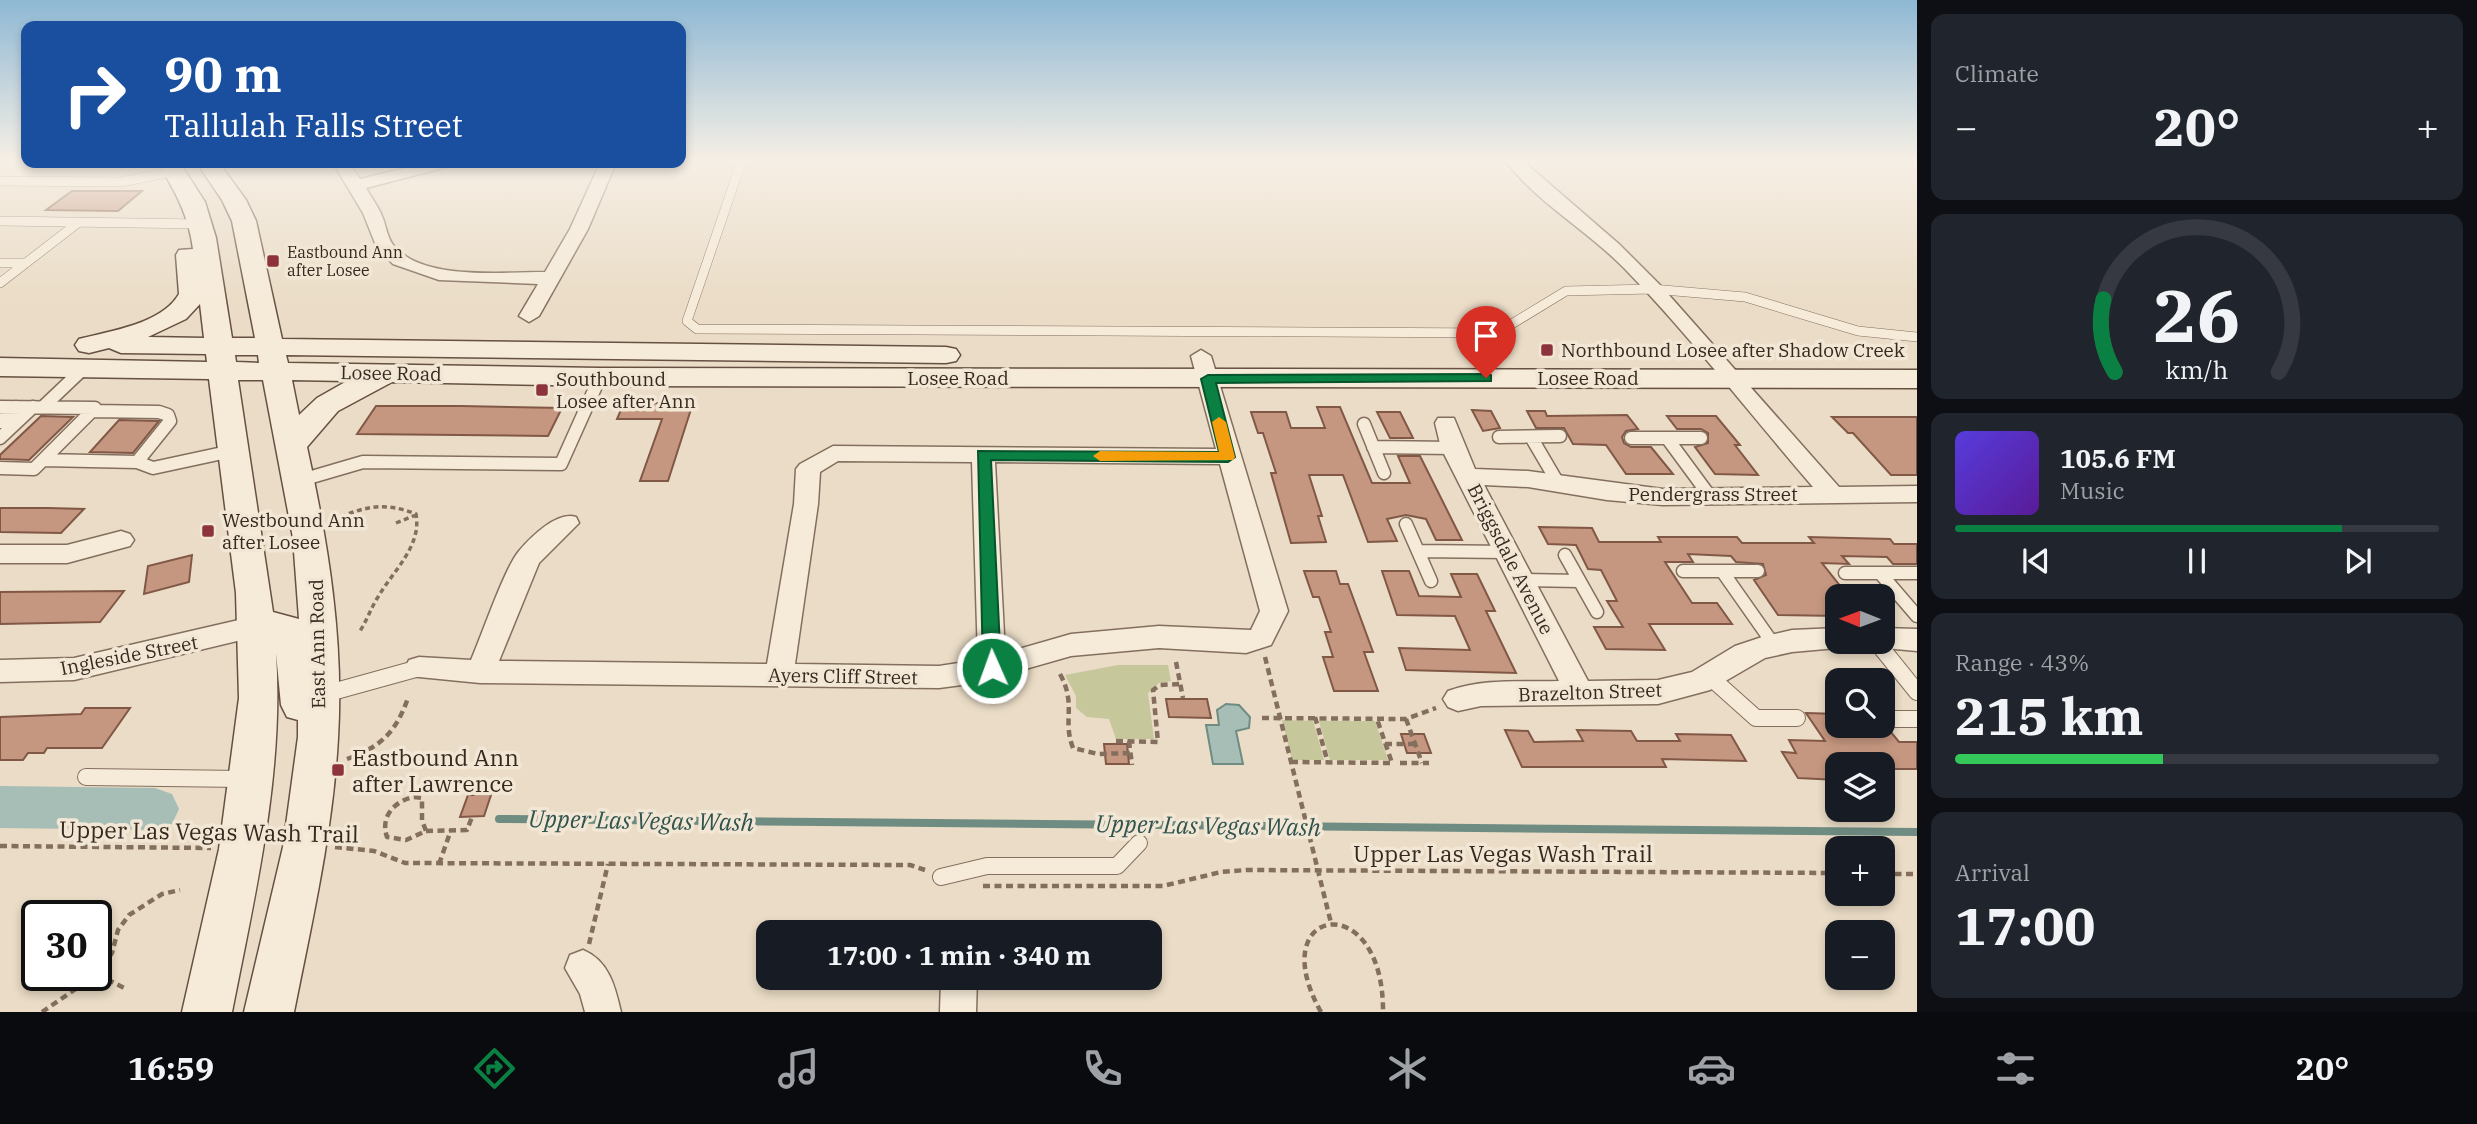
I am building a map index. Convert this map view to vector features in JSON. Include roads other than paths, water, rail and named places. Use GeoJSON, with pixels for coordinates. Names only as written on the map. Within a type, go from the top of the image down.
{"type":"FeatureCollection","features":[{"type":"Feature","properties":{"kind":"main road"},"geometry":{"type":"LineString","coordinates":[[193,207],[202,231],[234,451],[256,627],[258,698],[242,849],[207,1012]]}},
{"type":"Feature","properties":{"kind":"main road","name":"East Ann Road"},"geometry":{"type":"LineString","coordinates":[[237,207],[244,221],[316,577],[318,737],[305,847],[269,1012]]}},
{"type":"Feature","properties":{"kind":"main road"},"geometry":{"type":"LineString","coordinates":[[87,356],[184,306],[192,293],[188,255],[202,231]]}},
{"type":"Feature","properties":{"kind":"main road","name":"Losee Road"},"geometry":{"type":"LineString","coordinates":[[0,344],[87,356],[271,360],[614,353],[1205,367]]}},
{"type":"Feature","properties":{"kind":"main road","name":"Losee Road"},"geometry":{"type":"LineString","coordinates":[[0,367],[87,356]]}},
{"type":"Feature","properties":{"kind":"main road","name":"Losee Road"},"geometry":{"type":"LineString","coordinates":[[271,360],[396,373],[600,377],[1205,367],[1721,367],[1917,358]]}},
{"type":"Feature","properties":{"kind":"main road","name":"Losee Road"},"geometry":{"type":"LineString","coordinates":[[1721,367],[1917,379]]}},
{"type":"Feature","properties":{"kind":"main road"},"geometry":{"type":"LineString","coordinates":[[294,465],[310,419],[328,402],[360,386],[396,373]]}},
{"type":"Feature","properties":{"kind":"main road"},"geometry":{"type":"LineString","coordinates":[[256,627],[277,626],[288,630],[294,644],[302,710],[305,847]]}},
{"type":"Feature","properties":{"kind":"street"},"geometry":{"type":"LineString","coordinates":[[369,207],[385,246],[395,258],[409,266],[456,275],[550,278]]}},
{"type":"Feature","properties":{"kind":"street"},"geometry":{"type":"LineString","coordinates":[[529,316],[589,207]]}},
{"type":"Feature","properties":{"kind":"street"},"geometry":{"type":"LineString","coordinates":[[1564,207],[1591,227],[1652,289],[1832,494]]}},
{"type":"Feature","properties":{"kind":"street"},"geometry":{"type":"LineString","coordinates":[[779,676],[806,504],[806,480],[808,469],[814,463],[833,453],[848,452],[1228,457],[1205,367]]}},
{"type":"Feature","properties":{"kind":"street","name":"Briggsdale Avenue"},"geometry":{"type":"LineString","coordinates":[[1446,422],[1453,448],[1580,694]]}},
{"type":"Feature","properties":{"kind":"street"},"geometry":{"type":"LineString","coordinates":[[984,455],[992,668]]}},
{"type":"Feature","properties":{"kind":"street","name":"Ayers Cliff Street"},"geometry":{"type":"LineString","coordinates":[[419,668],[480,673],[939,677],[992,668],[1071,645],[1158,637],[1246,642],[1261,637],[1274,611],[1228,457]]}},
{"type":"Feature","properties":{"kind":"street","name":"Pendergrass Street"},"geometry":{"type":"LineString","coordinates":[[1468,476],[1558,483],[1636,495],[1917,494]]}},
{"type":"Feature","properties":{"kind":"street"},"geometry":{"type":"LineString","coordinates":[[480,673],[528,558],[567,523]]}},
{"type":"Feature","properties":{"kind":"street"},"geometry":{"type":"LineString","coordinates":[[0,554],[67,554],[121,540]]}},
{"type":"Feature","properties":{"kind":"street","name":"Ingleside Street"},"geometry":{"type":"LineString","coordinates":[[0,671],[74,669],[256,627]]}},
{"type":"Feature","properties":{"kind":"street","name":"Brazelton Street"},"geometry":{"type":"LineString","coordinates":[[1458,698],[1481,694],[1658,692],[1690,685],[1745,654],[1792,640],[1825,639]]}},
{"type":"Feature","properties":{"kind":"street"},"geometry":{"type":"LineString","coordinates":[[1895,639],[1917,640]]}},
{"type":"Feature","properties":{"kind":"street"},"geometry":{"type":"LineString","coordinates":[[583,968],[596,985],[604,1012]]}},
{"type":"Feature","properties":{"kind":"street"},"geometry":{"type":"LineString","coordinates":[[958,1012],[959,990]]}},
{"type":"Feature","properties":{"kind":"lane"},"geometry":{"type":"LineString","coordinates":[[726,207],[687,321],[697,329],[1497,333],[1566,290],[1652,289],[1745,297],[1858,331],[1917,337]]}},
{"type":"Feature","properties":{"kind":"lane"},"geometry":{"type":"LineString","coordinates":[[0,221],[79,222],[202,231]]}},
{"type":"Feature","properties":{"kind":"lane"},"geometry":{"type":"LineString","coordinates":[[0,283],[79,222]]}},
{"type":"Feature","properties":{"kind":"lane"},"geometry":{"type":"LineString","coordinates":[[0,263],[26,263]]}},
{"type":"Feature","properties":{"kind":"lane"},"geometry":{"type":"LineString","coordinates":[[0,438],[38,407],[87,356]]}},
{"type":"Feature","properties":{"kind":"lane"},"geometry":{"type":"LineString","coordinates":[[294,465],[363,462],[561,464],[600,377]]}},
{"type":"Feature","properties":{"kind":"lane"},"geometry":{"type":"LineString","coordinates":[[0,407],[95,408],[34,469],[0,468]]}},
{"type":"Feature","properties":{"kind":"lane"},"geometry":{"type":"LineString","coordinates":[[0,422],[16,407]]}},
{"type":"Feature","properties":{"kind":"lane"},"geometry":{"type":"LineString","coordinates":[[92,411],[159,412],[167,415],[170,421],[165,430],[137,462]]}},
{"type":"Feature","properties":{"kind":"lane"},"geometry":{"type":"LineString","coordinates":[[1364,424],[1384,473]]}},
{"type":"Feature","properties":{"kind":"lane"},"geometry":{"type":"LineString","coordinates":[[1499,437],[1560,436]]}},
{"type":"Feature","properties":{"kind":"lane"},"geometry":{"type":"LineString","coordinates":[[1531,437],[1558,483]]}},
{"type":"Feature","properties":{"kind":"lane"},"geometry":{"type":"LineString","coordinates":[[1631,438],[1701,438]]}},
{"type":"Feature","properties":{"kind":"lane"},"geometry":{"type":"LineString","coordinates":[[1667,438],[1709,495]]}},
{"type":"Feature","properties":{"kind":"lane"},"geometry":{"type":"LineString","coordinates":[[1373,447],[1453,448]]}},
{"type":"Feature","properties":{"kind":"lane"},"geometry":{"type":"LineString","coordinates":[[43,460],[137,462],[153,468],[234,451]]}},
{"type":"Feature","properties":{"kind":"lane"},"geometry":{"type":"LineString","coordinates":[[1406,524],[1431,582]]}},
{"type":"Feature","properties":{"kind":"lane"},"geometry":{"type":"LineString","coordinates":[[1418,551],[1507,552]]}},
{"type":"Feature","properties":{"kind":"lane"},"geometry":{"type":"LineString","coordinates":[[1565,555],[1597,612]]}},
{"type":"Feature","properties":{"kind":"lane"},"geometry":{"type":"LineString","coordinates":[[1683,571],[1758,571]]}},
{"type":"Feature","properties":{"kind":"lane"},"geometry":{"type":"LineString","coordinates":[[1722,571],[1774,645]]}},
{"type":"Feature","properties":{"kind":"lane"},"geometry":{"type":"LineString","coordinates":[[1845,573],[1917,573]]}},
{"type":"Feature","properties":{"kind":"lane"},"geometry":{"type":"LineString","coordinates":[[1880,573],[1917,616]]}},
{"type":"Feature","properties":{"kind":"lane"},"geometry":{"type":"LineString","coordinates":[[1522,580],[1580,581]]}},
{"type":"Feature","properties":{"kind":"lane"},"geometry":{"type":"LineString","coordinates":[[1887,654],[1917,692]]}},
{"type":"Feature","properties":{"kind":"lane"},"geometry":{"type":"LineString","coordinates":[[319,696],[419,668]]}},
{"type":"Feature","properties":{"kind":"lane"},"geometry":{"type":"LineString","coordinates":[[1709,676],[1756,718],[1797,718]]}},
{"type":"Feature","properties":{"kind":"lane"},"geometry":{"type":"LineString","coordinates":[[1895,719],[1917,719]]}},
{"type":"Feature","properties":{"kind":"lane"},"geometry":{"type":"LineString","coordinates":[[86,777],[250,779]]}},
{"type":"Feature","properties":{"kind":"lane"},"geometry":{"type":"LineString","coordinates":[[941,877],[987,866],[1117,866],[1139,843]]}},
{"type":"Feature","properties":{"kind":"water"},"geometry":{"type":"Polygon","coordinates":[[[1226,704],[1239,705],[1250,717],[1249,728],[1236,731],[1243,764],[1213,764],[1206,725],[1219,725],[1217,710],[1226,704]]]}},
{"type":"Feature","properties":{"kind":"waterway","name":"Upper Las Vegas Wash"},"geometry":{"type":"LineString","coordinates":[[0,807],[155,809]]}},
{"type":"Feature","properties":{"kind":"waterway","name":"Upper Las Vegas Wash"},"geometry":{"type":"LineString","coordinates":[[499,819],[1917,832]]}},
{"type":"Feature","properties":{"kind":"place","name":"Eastbound Ann after Losee"},"geometry":{"type":"Point","coordinates":[273,261]}},
{"type":"Feature","properties":{"kind":"place","name":"Northbound Losee after Shadow Creek"},"geometry":{"type":"Point","coordinates":[1547,350]}},
{"type":"Feature","properties":{"kind":"place","name":"Southbound Losee after Ann"},"geometry":{"type":"Point","coordinates":[542,390]}},
{"type":"Feature","properties":{"kind":"place","name":"Westbound Ann after Losee"},"geometry":{"type":"Point","coordinates":[208,531]}},
{"type":"Feature","properties":{"kind":"place","name":"Eastbound Ann after Lawrence"},"geometry":{"type":"Point","coordinates":[338,770]}}]}
